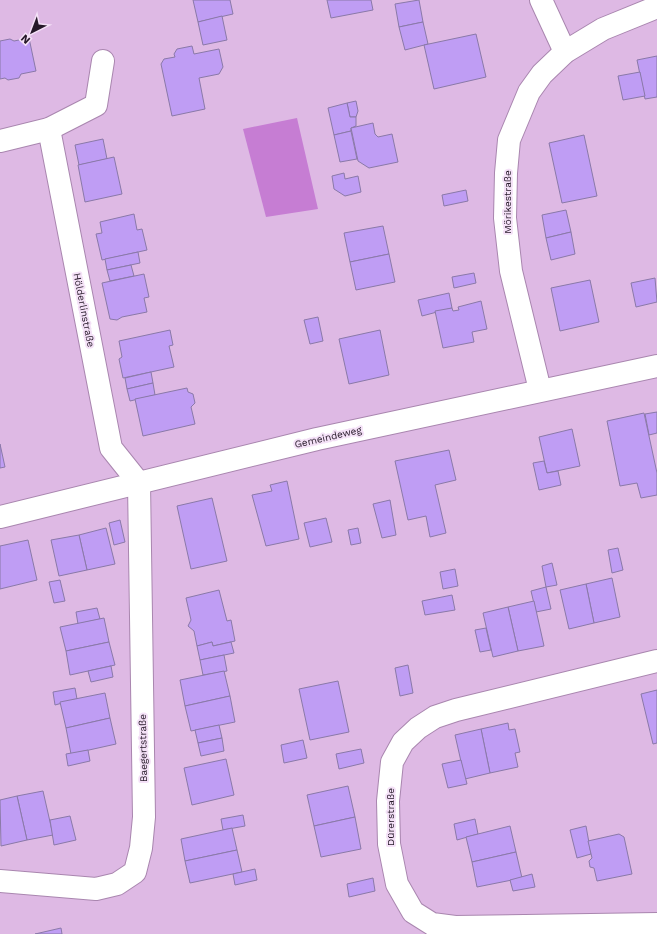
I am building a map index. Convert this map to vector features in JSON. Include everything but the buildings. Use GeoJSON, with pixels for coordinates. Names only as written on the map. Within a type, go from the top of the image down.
{"type":"FeatureCollection","features":[{"type":"Feature","properties":{"kind":"street"},"geometry":{"type":"LineString","coordinates":[[541,0],[566,52]]}},
{"type":"Feature","properties":{"kind":"street","name":"Mörikestraße"},"geometry":{"type":"LineString","coordinates":[[540,390],[511,271],[505,218],[506,173],[509,140],[529,92],[542,74],[566,52],[603,29],[657,7]]}},
{"type":"Feature","properties":{"kind":"street"},"geometry":{"type":"LineString","coordinates":[[0,141],[49,129],[96,105],[103,61]]}},
{"type":"Feature","properties":{"kind":"street","name":"Hölderlinstraße"},"geometry":{"type":"LineString","coordinates":[[49,129],[111,448],[139,483]]}},
{"type":"Feature","properties":{"kind":"street","name":"Gemeindeweg"},"geometry":{"type":"LineString","coordinates":[[0,517],[317,439],[657,366]]}},
{"type":"Feature","properties":{"kind":"street","name":"Baegertstraße"},"geometry":{"type":"LineString","coordinates":[[0,882],[96,889],[117,884],[134,872],[141,848],[144,817],[139,483]]}},
{"type":"Feature","properties":{"kind":"street","name":"Dürerstraße"},"geometry":{"type":"LineString","coordinates":[[657,661],[456,710],[435,717],[418,728],[403,742],[392,762],[388,800],[389,844],[396,884],[413,912],[432,924],[455,927],[657,924]]}},
{"type":"Feature","properties":{"kind":"shaded area"},"geometry":{"type":"Polygon","coordinates":[[[297,118],[318,209],[266,217],[243,129],[297,118]]]}}]}
